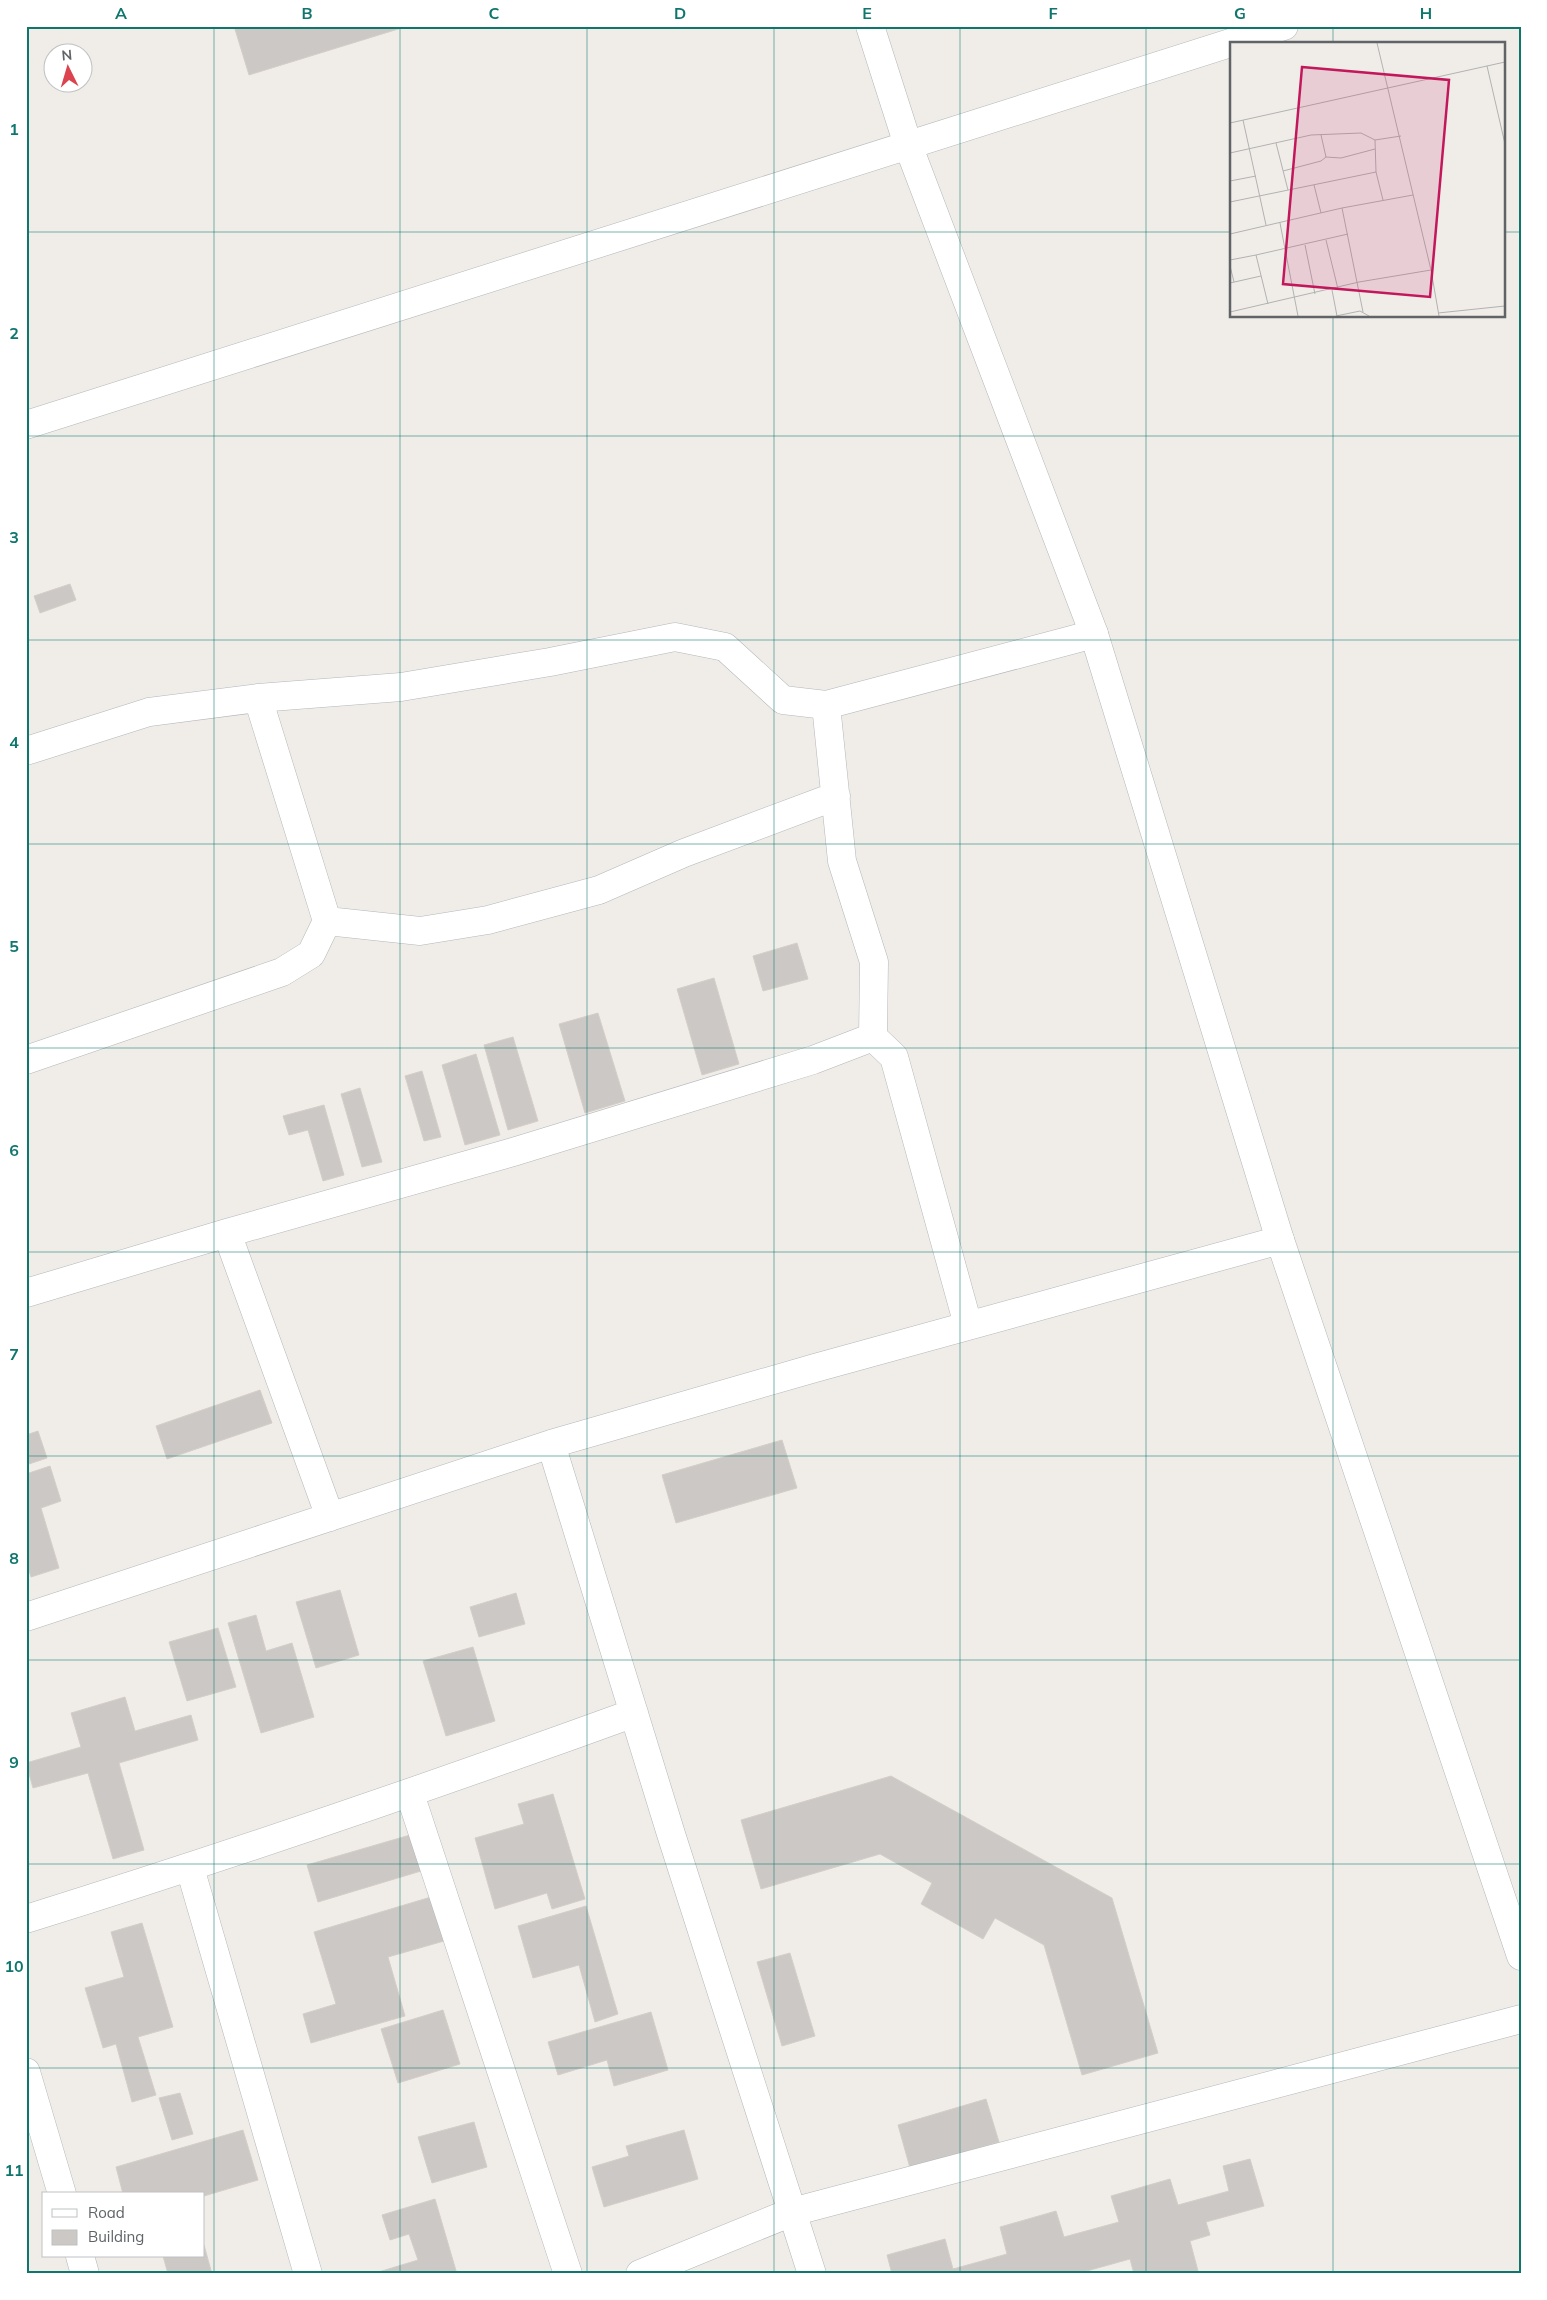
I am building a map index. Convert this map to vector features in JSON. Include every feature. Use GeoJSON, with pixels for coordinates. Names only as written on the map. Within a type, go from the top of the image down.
{"type":"FeatureCollection","features":[{"type":"Feature","properties":{"kind":"street"},"geometry":{"type":"LineString","coordinates":[[870,26],[908,145],[1094,634],[1280,1240],[1521,1956]]}},
{"type":"Feature","properties":{"kind":"street"},"geometry":{"type":"LineString","coordinates":[[1233,42],[1284,26]]}},
{"type":"Feature","properties":{"kind":"street"},"geometry":{"type":"LineString","coordinates":[[26,426],[1230,43]]}},
{"type":"Feature","properties":{"kind":"street"},"geometry":{"type":"LineString","coordinates":[[26,751],[149,712],[258,698],[401,687],[550,662],[675,638],[725,647],[782,700],[826,705],[1094,634]]}},
{"type":"Feature","properties":{"kind":"street"},"geometry":{"type":"LineString","coordinates":[[26,1060],[282,972],[311,954],[327,922],[258,698]]}},
{"type":"Feature","properties":{"kind":"street"},"geometry":{"type":"LineString","coordinates":[[826,705],[842,861],[874,962],[873,1037],[894,1056],[968,1325]]}},
{"type":"Feature","properties":{"kind":"street"},"geometry":{"type":"LineString","coordinates":[[327,922],[420,931],[488,920],[599,890],[684,853],[836,796]]}},
{"type":"Feature","properties":{"kind":"street"},"geometry":{"type":"LineString","coordinates":[[26,1293],[227,1233],[514,1152],[813,1060],[873,1037]]}},
{"type":"Feature","properties":{"kind":"street"},"geometry":{"type":"LineString","coordinates":[[227,1233],[330,1517]]}},
{"type":"Feature","properties":{"kind":"street"},"geometry":{"type":"LineString","coordinates":[[26,1617],[551,1444],[968,1325],[1280,1240]]}},
{"type":"Feature","properties":{"kind":"street"},"geometry":{"type":"LineString","coordinates":[[551,1444],[812,2274]]}},
{"type":"Feature","properties":{"kind":"street"},"geometry":{"type":"LineString","coordinates":[[26,1919],[190,1868],[410,1794],[634,1712]]}},
{"type":"Feature","properties":{"kind":"street"},"geometry":{"type":"LineString","coordinates":[[410,1794],[568,2274]]}},
{"type":"Feature","properties":{"kind":"street"},"geometry":{"type":"LineString","coordinates":[[190,1868],[308,2274]]}},
{"type":"Feature","properties":{"kind":"street"},"geometry":{"type":"LineString","coordinates":[[640,2274],[792,2212],[1521,2019]]}},
{"type":"Feature","properties":{"kind":"street"},"geometry":{"type":"LineString","coordinates":[[26,2072],[61,2192]]}},
{"type":"Feature","properties":{"kind":"street"},"geometry":{"type":"LineString","coordinates":[[81,2258],[85,2274]]}},
{"type":"Feature","properties":{"kind":"building"},"geometry":{"type":"Polygon","coordinates":[[[234,26],[408,26],[249,75],[234,26]]]}},
{"type":"Feature","properties":{"kind":"building"},"geometry":{"type":"Polygon","coordinates":[[[70,584],[76,600],[40,613],[34,596],[70,584]]]}},
{"type":"Feature","properties":{"kind":"building"},"geometry":{"type":"Polygon","coordinates":[[[797,943],[808,979],[763,991],[753,956],[797,943]]]}},
{"type":"Feature","properties":{"kind":"building"},"geometry":{"type":"Polygon","coordinates":[[[714,978],[739,1064],[702,1075],[677,989],[714,978]]]}},
{"type":"Feature","properties":{"kind":"building"},"geometry":{"type":"Polygon","coordinates":[[[598,1013],[625,1101],[585,1113],[559,1024],[598,1013]]]}},
{"type":"Feature","properties":{"kind":"building"},"geometry":{"type":"Polygon","coordinates":[[[513,1037],[538,1121],[508,1130],[484,1045],[513,1037]]]}},
{"type":"Feature","properties":{"kind":"building"},"geometry":{"type":"Polygon","coordinates":[[[476,1054],[500,1135],[465,1145],[442,1065],[476,1054]]]}},
{"type":"Feature","properties":{"kind":"building"},"geometry":{"type":"Polygon","coordinates":[[[422,1071],[441,1137],[424,1141],[405,1076],[422,1071]]]}},
{"type":"Feature","properties":{"kind":"building"},"geometry":{"type":"Polygon","coordinates":[[[360,1088],[382,1162],[362,1167],[341,1094],[360,1088]]]}},
{"type":"Feature","properties":{"kind":"building"},"geometry":{"type":"Polygon","coordinates":[[[324,1105],[344,1175],[323,1181],[308,1130],[289,1135],[283,1116],[324,1105]]]}},
{"type":"Feature","properties":{"kind":"building"},"geometry":{"type":"Polygon","coordinates":[[[260,1390],[272,1423],[167,1459],[156,1426],[260,1390]]]}},
{"type":"Feature","properties":{"kind":"building"},"geometry":{"type":"Polygon","coordinates":[[[38,1431],[47,1458],[26,1465],[26,1435],[38,1431]]]}},
{"type":"Feature","properties":{"kind":"building"},"geometry":{"type":"Polygon","coordinates":[[[782,1440],[797,1488],[676,1523],[662,1475],[782,1440]]]}},
{"type":"Feature","properties":{"kind":"building"},"geometry":{"type":"Polygon","coordinates":[[[50,1466],[61,1501],[41,1508],[59,1568],[31,1577],[26,1561],[26,1474],[50,1466]]]}},
{"type":"Feature","properties":{"kind":"building"},"geometry":{"type":"Polygon","coordinates":[[[340,1590],[359,1655],[316,1668],[296,1602],[340,1590]]]}},
{"type":"Feature","properties":{"kind":"building"},"geometry":{"type":"Polygon","coordinates":[[[516,1593],[525,1624],[479,1637],[470,1607],[516,1593]]]}},
{"type":"Feature","properties":{"kind":"building"},"geometry":{"type":"Polygon","coordinates":[[[256,1615],[266,1651],[292,1643],[314,1717],[261,1733],[228,1623],[256,1615]]]}},
{"type":"Feature","properties":{"kind":"building"},"geometry":{"type":"Polygon","coordinates":[[[218,1628],[236,1687],[187,1701],[169,1642],[218,1628]]]}},
{"type":"Feature","properties":{"kind":"building"},"geometry":{"type":"Polygon","coordinates":[[[473,1647],[495,1721],[446,1736],[423,1661],[473,1647]]]}},
{"type":"Feature","properties":{"kind":"building"},"geometry":{"type":"Polygon","coordinates":[[[125,1697],[135,1731],[191,1715],[198,1740],[119,1763],[144,1850],[113,1859],[88,1773],[33,1788],[26,1763],[81,1747],[71,1713],[125,1697]]]}},
{"type":"Feature","properties":{"kind":"building"},"geometry":{"type":"Polygon","coordinates":[[[891,1776],[1112,1898],[1158,2053],[1082,2075],[1044,1945],[995,1918],[983,1939],[921,1904],[932,1883],[880,1854],[761,1889],[741,1820],[891,1776]]]}},
{"type":"Feature","properties":{"kind":"building"},"geometry":{"type":"Polygon","coordinates":[[[553,1794],[585,1899],[552,1909],[547,1893],[495,1909],[475,1838],[524,1824],[518,1804],[553,1794]]]}},
{"type":"Feature","properties":{"kind":"building"},"geometry":{"type":"Polygon","coordinates":[[[410,1835],[421,1871],[318,1902],[307,1865],[410,1835]]]}},
{"type":"Feature","properties":{"kind":"building"},"geometry":{"type":"Polygon","coordinates":[[[431,1897],[444,1941],[388,1957],[405,2016],[311,2043],[303,2014],[336,2004],[314,1932],[431,1897]]]}},
{"type":"Feature","properties":{"kind":"building"},"geometry":{"type":"Polygon","coordinates":[[[586,1906],[618,2014],[595,2022],[579,1965],[533,1978],[518,1926],[586,1906]]]}},
{"type":"Feature","properties":{"kind":"building"},"geometry":{"type":"Polygon","coordinates":[[[142,1923],[173,2027],[138,2037],[156,2095],[132,2102],[116,2044],[103,2048],[85,1988],[124,1977],[111,1932],[142,1923]]]}},
{"type":"Feature","properties":{"kind":"building"},"geometry":{"type":"Polygon","coordinates":[[[790,1953],[815,2036],[782,2046],[757,1962],[790,1953]]]}},
{"type":"Feature","properties":{"kind":"building"},"geometry":{"type":"Polygon","coordinates":[[[443,2010],[460,2064],[398,2083],[381,2029],[443,2010]]]}},
{"type":"Feature","properties":{"kind":"building"},"geometry":{"type":"Polygon","coordinates":[[[651,2012],[668,2070],[614,2086],[607,2060],[558,2075],[548,2042],[651,2012]]]}},
{"type":"Feature","properties":{"kind":"building"},"geometry":{"type":"Polygon","coordinates":[[[180,2093],[193,2134],[172,2140],[159,2098],[180,2093]]]}},
{"type":"Feature","properties":{"kind":"building"},"geometry":{"type":"Polygon","coordinates":[[[986,2099],[999,2142],[910,2168],[898,2125],[986,2099]]]}},
{"type":"Feature","properties":{"kind":"building"},"geometry":{"type":"Polygon","coordinates":[[[474,2122],[487,2167],[432,2183],[418,2137],[474,2122]]]}},
{"type":"Feature","properties":{"kind":"building"},"geometry":{"type":"Polygon","coordinates":[[[243,2130],[258,2180],[205,2196],[205,2192],[122,2192],[116,2167],[243,2130]]]}},
{"type":"Feature","properties":{"kind":"building"},"geometry":{"type":"Polygon","coordinates":[[[684,2130],[698,2179],[604,2207],[592,2167],[629,2156],[626,2146],[684,2130]]]}},
{"type":"Feature","properties":{"kind":"building"},"geometry":{"type":"Polygon","coordinates":[[[1250,2159],[1264,2206],[1206,2222],[1210,2235],[1190,2241],[1198,2271],[1190,2274],[1134,2274],[1130,2259],[1076,2274],[892,2274],[887,2255],[945,2239],[953,2269],[1007,2254],[1000,2227],[1056,2211],[1064,2237],[1119,2222],[1111,2196],[1170,2179],[1178,2205],[1229,2191],[1223,2166],[1250,2159]]]}},
{"type":"Feature","properties":{"kind":"building"},"geometry":{"type":"Polygon","coordinates":[[[435,2199],[457,2274],[372,2274],[418,2260],[409,2234],[390,2240],[382,2215],[435,2199]]]}},
{"type":"Feature","properties":{"kind":"building"},"geometry":{"type":"Polygon","coordinates":[[[205,2249],[212,2274],[168,2274],[164,2258],[205,2258],[205,2249]]]}}]}
